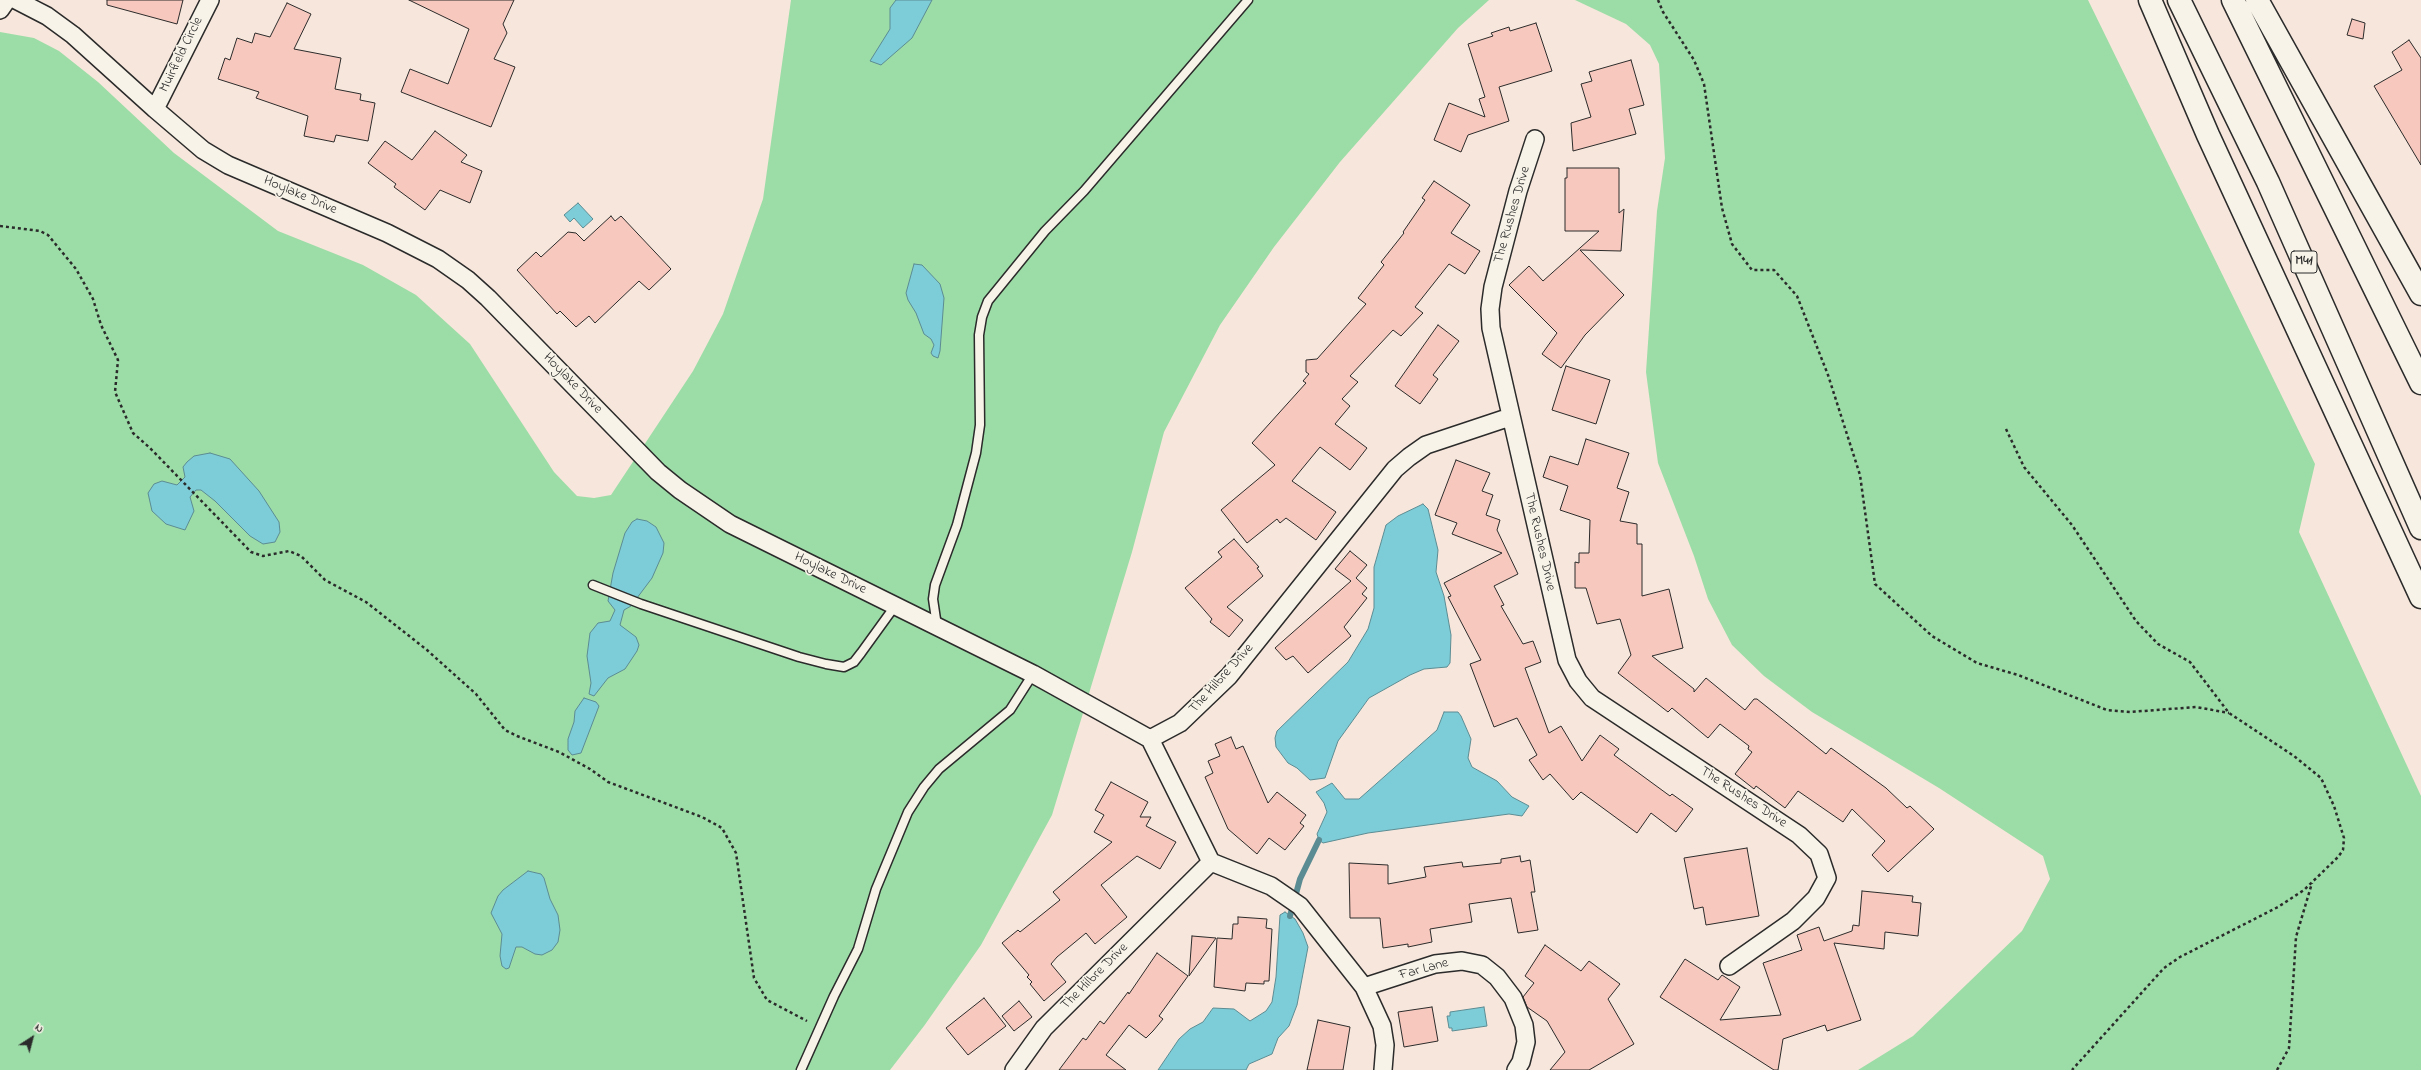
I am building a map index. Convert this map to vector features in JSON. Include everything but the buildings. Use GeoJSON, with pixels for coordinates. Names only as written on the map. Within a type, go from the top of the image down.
{"type":"FeatureCollection","features":[{"type":"Feature","properties":{"kind":"highway"},"geometry":{"type":"LineString","coordinates":[[2150,0],[2208,135],[2421,597]]}},
{"type":"Feature","properties":{"kind":"highway","name":"M41"},"geometry":{"type":"LineString","coordinates":[[2179,0],[2268,182],[2421,528]]}},
{"type":"Feature","properties":{"kind":"highway"},"geometry":{"type":"LineString","coordinates":[[2233,0],[2421,383]]}},
{"type":"Feature","properties":{"kind":"highway"},"geometry":{"type":"LineString","coordinates":[[2257,0],[2421,294]]}},
{"type":"Feature","properties":{"kind":"street"},"geometry":{"type":"LineString","coordinates":[[0,10],[7,0]]}},
{"type":"Feature","properties":{"kind":"street","name":"Hoylake Drive"},"geometry":{"type":"LineString","coordinates":[[16,0],[46,16],[74,35],[155,109],[203,150],[228,165],[387,233],[438,260],[468,280],[488,298],[658,472],[680,490],[730,524],[1033,674],[1150,739]]}},
{"type":"Feature","properties":{"kind":"street","name":"Muirfield Circle"},"geometry":{"type":"LineString","coordinates":[[155,109],[210,0]]}},
{"type":"Feature","properties":{"kind":"street","name":"The Rushes Drive"},"geometry":{"type":"LineString","coordinates":[[1535,139],[1518,191],[1493,287],[1490,309],[1491,328],[1510,417],[1567,660],[1578,681],[1592,698],[1611,712],[1799,834],[1819,854],[1827,878],[1816,898],[1792,920],[1729,966]]}},
{"type":"Feature","properties":{"kind":"street","name":"The Hilbre Drive"},"geometry":{"type":"LineString","coordinates":[[1150,739],[1180,723],[1229,676],[1395,469],[1426,445],[1510,417]]}},
{"type":"Feature","properties":{"kind":"street"},"geometry":{"type":"LineString","coordinates":[[1150,739],[1211,862],[1283,893],[1300,906],[1364,987],[1382,1026],[1385,1045],[1384,1070]]}},
{"type":"Feature","properties":{"kind":"street","name":"The Hilbre Drive"},"geometry":{"type":"LineString","coordinates":[[1014,1070],[1044,1028],[1211,862]]}},
{"type":"Feature","properties":{"kind":"street","name":"Far Lane"},"geometry":{"type":"LineString","coordinates":[[1364,987],[1435,964],[1462,961],[1482,965],[1497,977],[1514,998],[1524,1025],[1526,1042],[1521,1062],[1516,1070]]}},
{"type":"Feature","properties":{"kind":"lane"},"geometry":{"type":"LineString","coordinates":[[937,627],[933,599],[936,585],[957,525],[976,453],[980,425],[979,335],[982,317],[988,301],[1045,230],[1084,191],[1248,0]]}},
{"type":"Feature","properties":{"kind":"lane"},"geometry":{"type":"LineString","coordinates":[[592,584],[641,604],[799,657],[844,667],[854,662],[895,606]]}},
{"type":"Feature","properties":{"kind":"lane"},"geometry":{"type":"LineString","coordinates":[[801,1070],[858,949],[876,889],[908,812],[924,787],[939,769],[1010,710],[1033,674]]}},
{"type":"Feature","properties":{"kind":"path"},"geometry":{"type":"LineString","coordinates":[[1658,0],[1667,19],[1694,60],[1704,84],[1722,208],[1732,244],[1752,270],[1774,270],[1797,296],[1828,375],[1860,475],[1874,584],[1932,636],[1977,663],[2018,675],[2108,710],[2130,712],[2196,707],[2229,713]]}},
{"type":"Feature","properties":{"kind":"path"},"geometry":{"type":"LineString","coordinates":[[0,226],[40,231],[48,235],[76,269],[93,299],[101,325],[118,360],[115,392],[133,434],[179,478],[251,552],[263,556],[283,551],[297,554],[325,580],[366,602],[402,629],[476,694],[505,730],[559,752],[597,773],[608,782],[702,817],[722,828],[736,853],[751,967],[758,987],[767,1000],[775,1006],[821,1027]]}},
{"type":"Feature","properties":{"kind":"path"},"geometry":{"type":"LineString","coordinates":[[2006,429],[2024,467],[2072,525],[2136,621],[2158,644],[2190,662],[2229,713],[2312,769],[2321,778],[2328,792],[2344,838],[2342,850],[2330,866],[2304,890],[2278,907],[2180,957],[2164,968],[2072,1070]]}},
{"type":"Feature","properties":{"kind":"path"},"geometry":{"type":"LineString","coordinates":[[2277,1070],[2284,1061],[2289,1048],[2296,937],[2313,881]]}},
{"type":"Feature","properties":{"kind":"green space"},"geometry":{"type":"Polygon","coordinates":[[[791,0],[1489,0],[1458,28],[1340,162],[1274,247],[1220,325],[1164,432],[1132,552],[1052,815],[981,945],[924,1026],[890,1070],[0,1070],[0,32],[34,38],[59,51],[98,82],[174,153],[278,231],[363,265],[416,295],[470,344],[554,472],[577,496],[594,498],[611,495],[693,371],[723,314],[763,199],[791,0]]]}},
{"type":"Feature","properties":{"kind":"green space"},"geometry":{"type":"Polygon","coordinates":[[[1575,0],[2088,0],[2315,464],[2299,532],[2421,796],[2421,1070],[1858,1070],[1913,1036],[2022,931],[2050,879],[2043,856],[1939,788],[1812,712],[1764,676],[1732,645],[1708,599],[1694,556],[1658,463],[1646,372],[1657,211],[1665,158],[1659,64],[1650,45],[1626,24],[1575,0]]]}},
{"type":"Feature","properties":{"kind":"water"},"geometry":{"type":"Polygon","coordinates":[[[896,0],[932,0],[912,38],[881,65],[870,61],[890,29],[890,8],[896,0]]]}},
{"type":"Feature","properties":{"kind":"water"},"geometry":{"type":"Polygon","coordinates":[[[578,203],[593,219],[583,228],[574,218],[570,222],[564,215],[578,203]]]}},
{"type":"Feature","properties":{"kind":"water"},"geometry":{"type":"Polygon","coordinates":[[[914,264],[922,265],[940,284],[944,298],[940,351],[938,358],[933,356],[931,353],[934,345],[931,339],[924,334],[906,293],[914,264]]]}},
{"type":"Feature","properties":{"kind":"water"},"geometry":{"type":"Polygon","coordinates":[[[210,453],[230,459],[259,491],[279,522],[280,532],[275,542],[263,544],[250,536],[215,501],[201,490],[196,490],[190,497],[194,511],[185,530],[166,524],[152,511],[148,493],[154,484],[162,481],[177,485],[185,477],[183,467],[187,462],[194,456],[210,453]]]}},
{"type":"Feature","properties":{"kind":"water"},"geometry":{"type":"Polygon","coordinates":[[[1423,504],[1428,509],[1438,550],[1436,572],[1444,596],[1451,635],[1450,663],[1447,667],[1424,669],[1410,675],[1369,698],[1338,741],[1325,778],[1310,780],[1297,768],[1288,763],[1276,747],[1275,738],[1277,731],[1348,662],[1368,629],[1374,608],[1374,567],[1386,525],[1398,516],[1423,504]]]}},
{"type":"Feature","properties":{"kind":"water"},"geometry":{"type":"Polygon","coordinates":[[[637,519],[647,521],[656,527],[664,543],[663,553],[652,578],[631,606],[624,610],[620,625],[636,637],[639,645],[637,651],[625,669],[608,678],[594,696],[589,694],[591,683],[587,656],[590,633],[598,623],[610,621],[615,610],[608,601],[613,573],[625,533],[632,522],[637,519]]]}},
{"type":"Feature","properties":{"kind":"water"},"geometry":{"type":"Polygon","coordinates":[[[584,698],[596,702],[599,706],[581,753],[572,755],[568,750],[568,739],[574,722],[575,711],[584,698]]]}},
{"type":"Feature","properties":{"kind":"water"},"geometry":{"type":"Polygon","coordinates":[[[1444,712],[1458,712],[1461,716],[1471,739],[1468,758],[1472,767],[1497,781],[1512,797],[1529,806],[1522,816],[1509,814],[1368,833],[1323,843],[1319,840],[1317,834],[1327,812],[1324,803],[1316,792],[1332,783],[1345,799],[1359,799],[1437,730],[1444,712]]]}},
{"type":"Feature","properties":{"kind":"water"},"geometry":{"type":"Polygon","coordinates":[[[528,871],[541,874],[544,878],[550,899],[558,915],[560,930],[558,942],[552,950],[542,955],[535,954],[522,947],[516,947],[509,968],[506,969],[502,966],[500,956],[502,934],[491,913],[498,896],[503,890],[528,871]]]}},
{"type":"Feature","properties":{"kind":"water"},"geometry":{"type":"Polygon","coordinates":[[[1285,912],[1295,919],[1303,933],[1308,947],[1297,1005],[1289,1026],[1278,1038],[1272,1054],[1249,1064],[1246,1070],[1158,1070],[1179,1039],[1190,1029],[1203,1022],[1213,1008],[1234,1009],[1250,1021],[1266,1011],[1272,1002],[1276,977],[1280,915],[1285,912]]]}},
{"type":"Feature","properties":{"kind":"water"},"geometry":{"type":"Polygon","coordinates":[[[1484,1007],[1487,1026],[1452,1031],[1452,1028],[1449,1028],[1447,1016],[1450,1016],[1450,1012],[1484,1007]]]}},
{"type":"Feature","properties":{"kind":"waterway"},"geometry":{"type":"LineString","coordinates":[[1290,916],[1300,879],[1319,840]]}}]}
